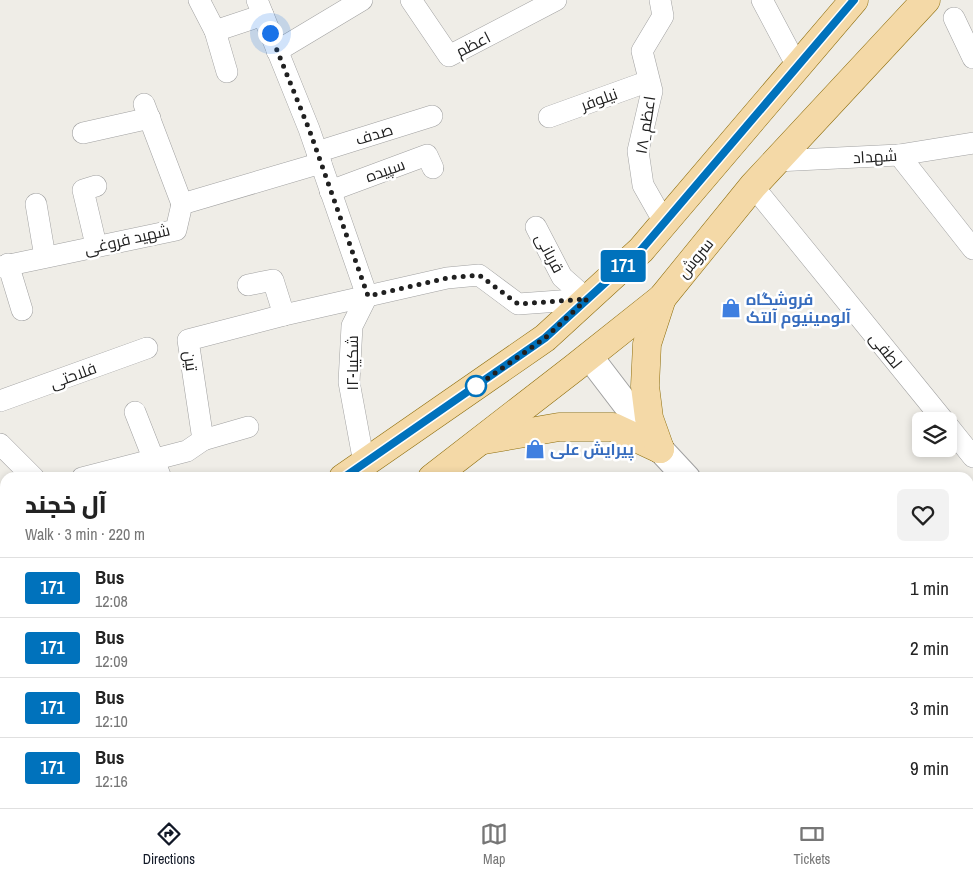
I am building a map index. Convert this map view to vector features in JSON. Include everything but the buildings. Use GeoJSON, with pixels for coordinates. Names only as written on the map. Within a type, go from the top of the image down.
{"type":"FeatureCollection","features":[{"type":"Feature","properties":{"kind":"main road","name":"سروش"},"geometry":{"type":"LineString","coordinates":[[446,472],[480,440],[662,298],[753,186],[925,1]]}},
{"type":"Feature","properties":{"kind":"main road"},"geometry":{"type":"LineString","coordinates":[[354,470],[545,338],[641,250],[848,6]]}},
{"type":"Feature","properties":{"kind":"main road"},"geometry":{"type":"LineString","coordinates":[[660,449],[649,418],[645,386],[647,344],[662,298]]}},
{"type":"Feature","properties":{"kind":"main road"},"geometry":{"type":"LineString","coordinates":[[560,324],[589,356]]}},
{"type":"Feature","properties":{"kind":"main road"},"geometry":{"type":"LineString","coordinates":[[480,440],[559,427],[613,426],[660,449]]}},
{"type":"Feature","properties":{"kind":"street"},"geometry":{"type":"LineString","coordinates":[[199,0],[215,31],[227,72]]}},
{"type":"Feature","properties":{"kind":"street"},"geometry":{"type":"LineString","coordinates":[[278,51],[362,0]]}},
{"type":"Feature","properties":{"kind":"street","name":"اعظم"},"geometry":{"type":"LineString","coordinates":[[411,0],[449,56],[556,0]]}},
{"type":"Feature","properties":{"kind":"street","name":"۱۸_اعظم"},"geometry":{"type":"LineString","coordinates":[[660,0],[663,16],[642,51],[652,91],[638,151],[643,185],[664,222]]}},
{"type":"Feature","properties":{"kind":"street"},"geometry":{"type":"LineString","coordinates":[[762,0],[797,66]]}},
{"type":"Feature","properties":{"kind":"street"},"geometry":{"type":"LineString","coordinates":[[215,31],[260,7],[319,158],[368,296]]}},
{"type":"Feature","properties":{"kind":"street"},"geometry":{"type":"LineString","coordinates":[[954,18],[973,58]]}},
{"type":"Feature","properties":{"kind":"street","name":"نیلوفر"},"geometry":{"type":"LineString","coordinates":[[549,116],[649,81]]}},
{"type":"Feature","properties":{"kind":"street"},"geometry":{"type":"LineString","coordinates":[[83,133],[147,111],[182,204]]}},
{"type":"Feature","properties":{"kind":"street","name":"صدف"},"geometry":{"type":"LineString","coordinates":[[319,158],[432,116]]}},
{"type":"Feature","properties":{"kind":"street","name":"شهداد"},"geometry":{"type":"LineString","coordinates":[[776,161],[899,155],[973,143]]}},
{"type":"Feature","properties":{"kind":"street","name":"سپیده"},"geometry":{"type":"LineString","coordinates":[[330,191],[427,155],[433,168]]}},
{"type":"Feature","properties":{"kind":"street"},"geometry":{"type":"LineString","coordinates":[[899,155],[973,249]]}},
{"type":"Feature","properties":{"kind":"street","name":"شهید فروغی"},"geometry":{"type":"LineString","coordinates":[[4,266],[64,254],[96,245],[176,230],[182,204],[319,158]]}},
{"type":"Feature","properties":{"kind":"street"},"geometry":{"type":"LineString","coordinates":[[96,186],[84,190],[96,245]]}},
{"type":"Feature","properties":{"kind":"street","name":"لطفی"},"geometry":{"type":"LineString","coordinates":[[753,186],[937,412]]}},
{"type":"Feature","properties":{"kind":"street"},"geometry":{"type":"LineString","coordinates":[[36,204],[45,257]]}},
{"type":"Feature","properties":{"kind":"street","name":"قربانی"},"geometry":{"type":"LineString","coordinates":[[536,227],[562,277],[587,299]]}},
{"type":"Feature","properties":{"kind":"street"},"geometry":{"type":"LineString","coordinates":[[4,266],[22,310]]}},
{"type":"Feature","properties":{"kind":"street","name":"تین"},"geometry":{"type":"LineString","coordinates":[[203,440],[188,340],[284,315],[447,278],[479,275],[518,304],[587,299]]}},
{"type":"Feature","properties":{"kind":"street"},"geometry":{"type":"LineString","coordinates":[[248,285],[273,280],[284,315]]}},
{"type":"Feature","properties":{"kind":"street","name":"۱۲-شکیبا"},"geometry":{"type":"LineString","coordinates":[[354,470],[349,382],[352,326],[368,296]]}},
{"type":"Feature","properties":{"kind":"street","name":"فلاحتی"},"geometry":{"type":"LineString","coordinates":[[0,401],[147,348]]}},
{"type":"Feature","properties":{"kind":"street"},"geometry":{"type":"LineString","coordinates":[[589,356],[660,449],[681,472]]}},
{"type":"Feature","properties":{"kind":"street"},"geometry":{"type":"LineString","coordinates":[[134,412],[157,468]]}},
{"type":"Feature","properties":{"kind":"street"},"geometry":{"type":"LineString","coordinates":[[127,472],[157,468],[203,440],[248,427]]}},
{"type":"Feature","properties":{"kind":"street"},"geometry":{"type":"LineString","coordinates":[[957,437],[973,457]]}},
{"type":"Feature","properties":{"kind":"street"},"geometry":{"type":"LineString","coordinates":[[0,444],[28,472]]}},
{"type":"Feature","properties":{"kind":"bus line","name":"171"},"geometry":{"type":"LineString","coordinates":[[352,472],[545,338],[641,250],[854,0]]}},
{"type":"Feature","properties":{"kind":"place","name":"فروشگاه آلومینیوم آلتک"},"geometry":{"type":"Point","coordinates":[731,308]}},
{"type":"Feature","properties":{"kind":"place","name":"پیرایش علی"},"geometry":{"type":"Point","coordinates":[535,449]}},
{"type":"Feature","properties":{"kind":"route"},"geometry":{"type":"LineString","coordinates":[[270,33],[309,129],[368,296],[447,278],[479,275],[518,304],[587,299],[545,338],[471,390],[476,386]]}}]}
